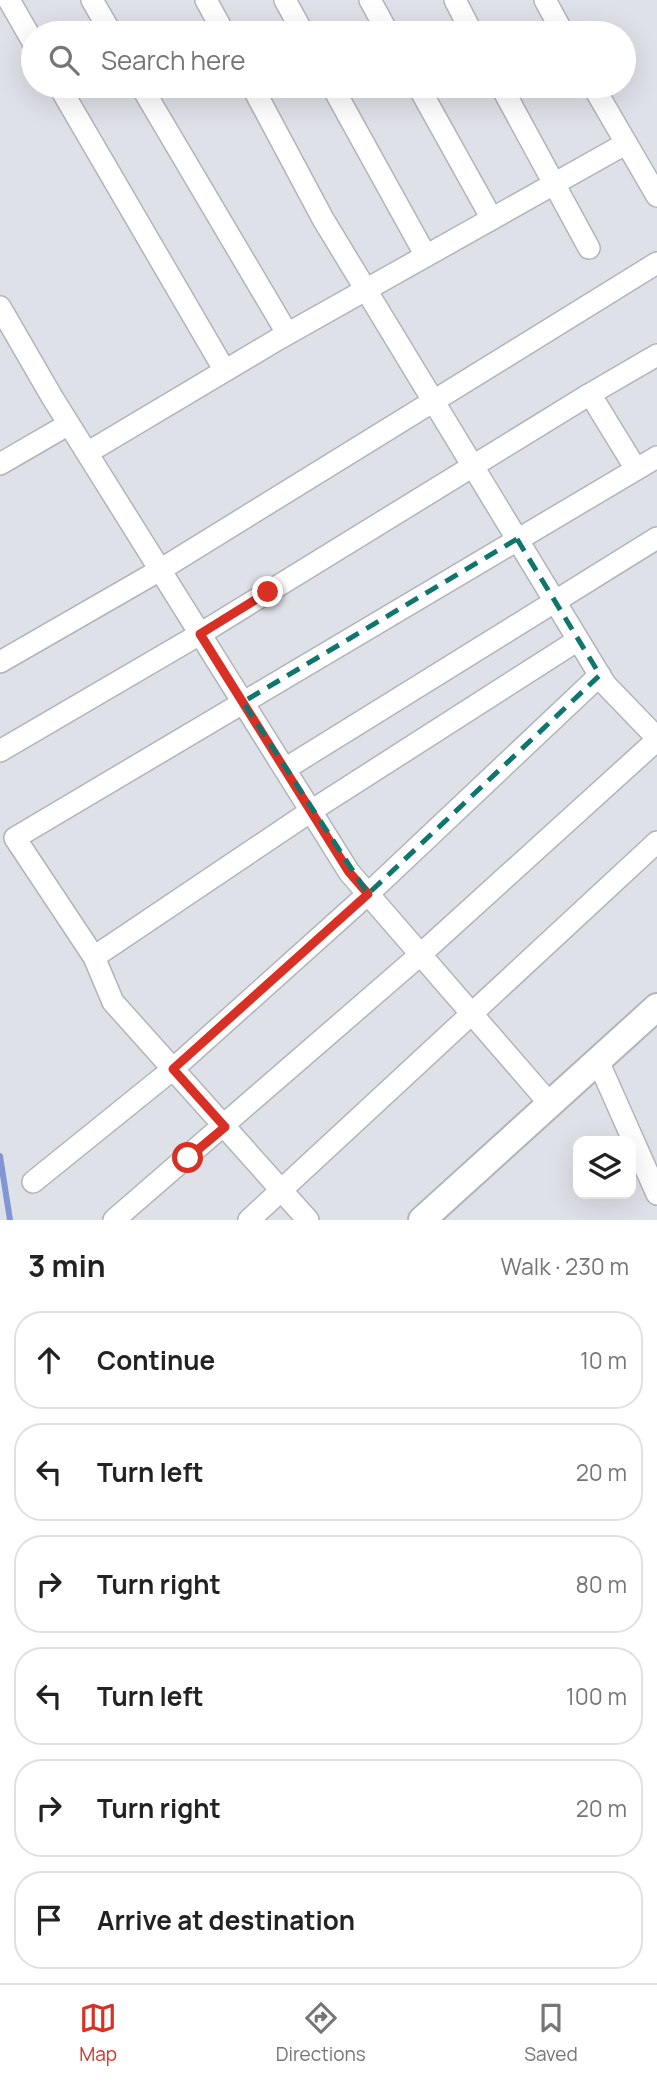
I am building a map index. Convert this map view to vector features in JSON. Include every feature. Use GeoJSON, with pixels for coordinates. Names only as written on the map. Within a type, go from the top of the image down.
{"type":"FeatureCollection","features":[{"type":"Feature","properties":{"kind":"street"},"geometry":{"type":"LineString","coordinates":[[9,0],[21,21]]}},
{"type":"Feature","properties":{"kind":"street"},"geometry":{"type":"LineString","coordinates":[[92,0],[104,21]]}},
{"type":"Feature","properties":{"kind":"street"},"geometry":{"type":"LineString","coordinates":[[206,0],[217,21]]}},
{"type":"Feature","properties":{"kind":"street"},"geometry":{"type":"LineString","coordinates":[[285,0],[296,21]]}},
{"type":"Feature","properties":{"kind":"street"},"geometry":{"type":"LineString","coordinates":[[370,0],[381,21]]}},
{"type":"Feature","properties":{"kind":"street"},"geometry":{"type":"LineString","coordinates":[[455,0],[466,21]]}},
{"type":"Feature","properties":{"kind":"street"},"geometry":{"type":"LineString","coordinates":[[545,0],[556,21]]}},
{"type":"Feature","properties":{"kind":"street"},"geometry":{"type":"LineString","coordinates":[[66,98],[225,371]]}},
{"type":"Feature","properties":{"kind":"street"},"geometry":{"type":"LineString","coordinates":[[148,98],[287,333],[280,338]]}},
{"type":"Feature","properties":{"kind":"street"},"geometry":{"type":"LineString","coordinates":[[114,1220],[225,1127],[421,954],[657,739],[600,675],[553,601],[323,219],[257,98]]}},
{"type":"Feature","properties":{"kind":"street"},"geometry":{"type":"LineString","coordinates":[[339,98],[426,256]]}},
{"type":"Feature","properties":{"kind":"street"},"geometry":{"type":"LineString","coordinates":[[425,98],[492,219]]}},
{"type":"Feature","properties":{"kind":"street"},"geometry":{"type":"LineString","coordinates":[[506,98],[589,248]]}},
{"type":"Feature","properties":{"kind":"street"},"geometry":{"type":"LineString","coordinates":[[600,98],[657,196]]}},
{"type":"Feature","properties":{"kind":"street"},"geometry":{"type":"LineString","coordinates":[[87,453],[280,338],[625,144]]}},
{"type":"Feature","properties":{"kind":"street"},"geometry":{"type":"LineString","coordinates":[[0,662],[160,570],[657,263]]}},
{"type":"Feature","properties":{"kind":"street"},"geometry":{"type":"LineString","coordinates":[[0,307],[69,424],[349,872],[550,1104]]}},
{"type":"Feature","properties":{"kind":"street"},"geometry":{"type":"LineString","coordinates":[[0,751],[200,634],[472,465],[657,355]]}},
{"type":"Feature","properties":{"kind":"street"},"geometry":{"type":"LineString","coordinates":[[590,394],[636,469]]}},
{"type":"Feature","properties":{"kind":"street"},"geometry":{"type":"LineString","coordinates":[[0,464],[69,424]]}},
{"type":"Feature","properties":{"kind":"street"},"geometry":{"type":"LineString","coordinates":[[308,1220],[113,1002],[94,957],[15,838],[657,457]]}},
{"type":"Feature","properties":{"kind":"street"},"geometry":{"type":"LineString","coordinates":[[285,769],[657,538]]}},
{"type":"Feature","properties":{"kind":"street"},"geometry":{"type":"LineString","coordinates":[[94,957],[311,811],[578,640]]}},
{"type":"Feature","properties":{"kind":"street"},"geometry":{"type":"LineString","coordinates":[[33,1182],[173,1069],[368,894],[600,675]]}},
{"type":"Feature","properties":{"kind":"street"},"geometry":{"type":"LineString","coordinates":[[249,1220],[474,1016],[657,842]]}},
{"type":"Feature","properties":{"kind":"street"},"geometry":{"type":"LineString","coordinates":[[422,1220],[657,1007]]}},
{"type":"Feature","properties":{"kind":"street"},"geometry":{"type":"LineString","coordinates":[[598,1061],[657,1194]]}},
{"type":"Feature","properties":{"kind":"highlighted area"},"geometry":{"type":"Polygon","coordinates":[[[517,539],[600,675],[368,894],[243,702],[517,539]]]}},
{"type":"Feature","properties":{"kind":"waterway"},"geometry":{"type":"LineString","coordinates":[[0,1156],[10,1220]]}},
{"type":"Feature","properties":{"kind":"route"},"geometry":{"type":"LineString","coordinates":[[188,1158],[225,1127],[173,1069],[368,894],[349,872],[200,634],[268,592]]}}]}
